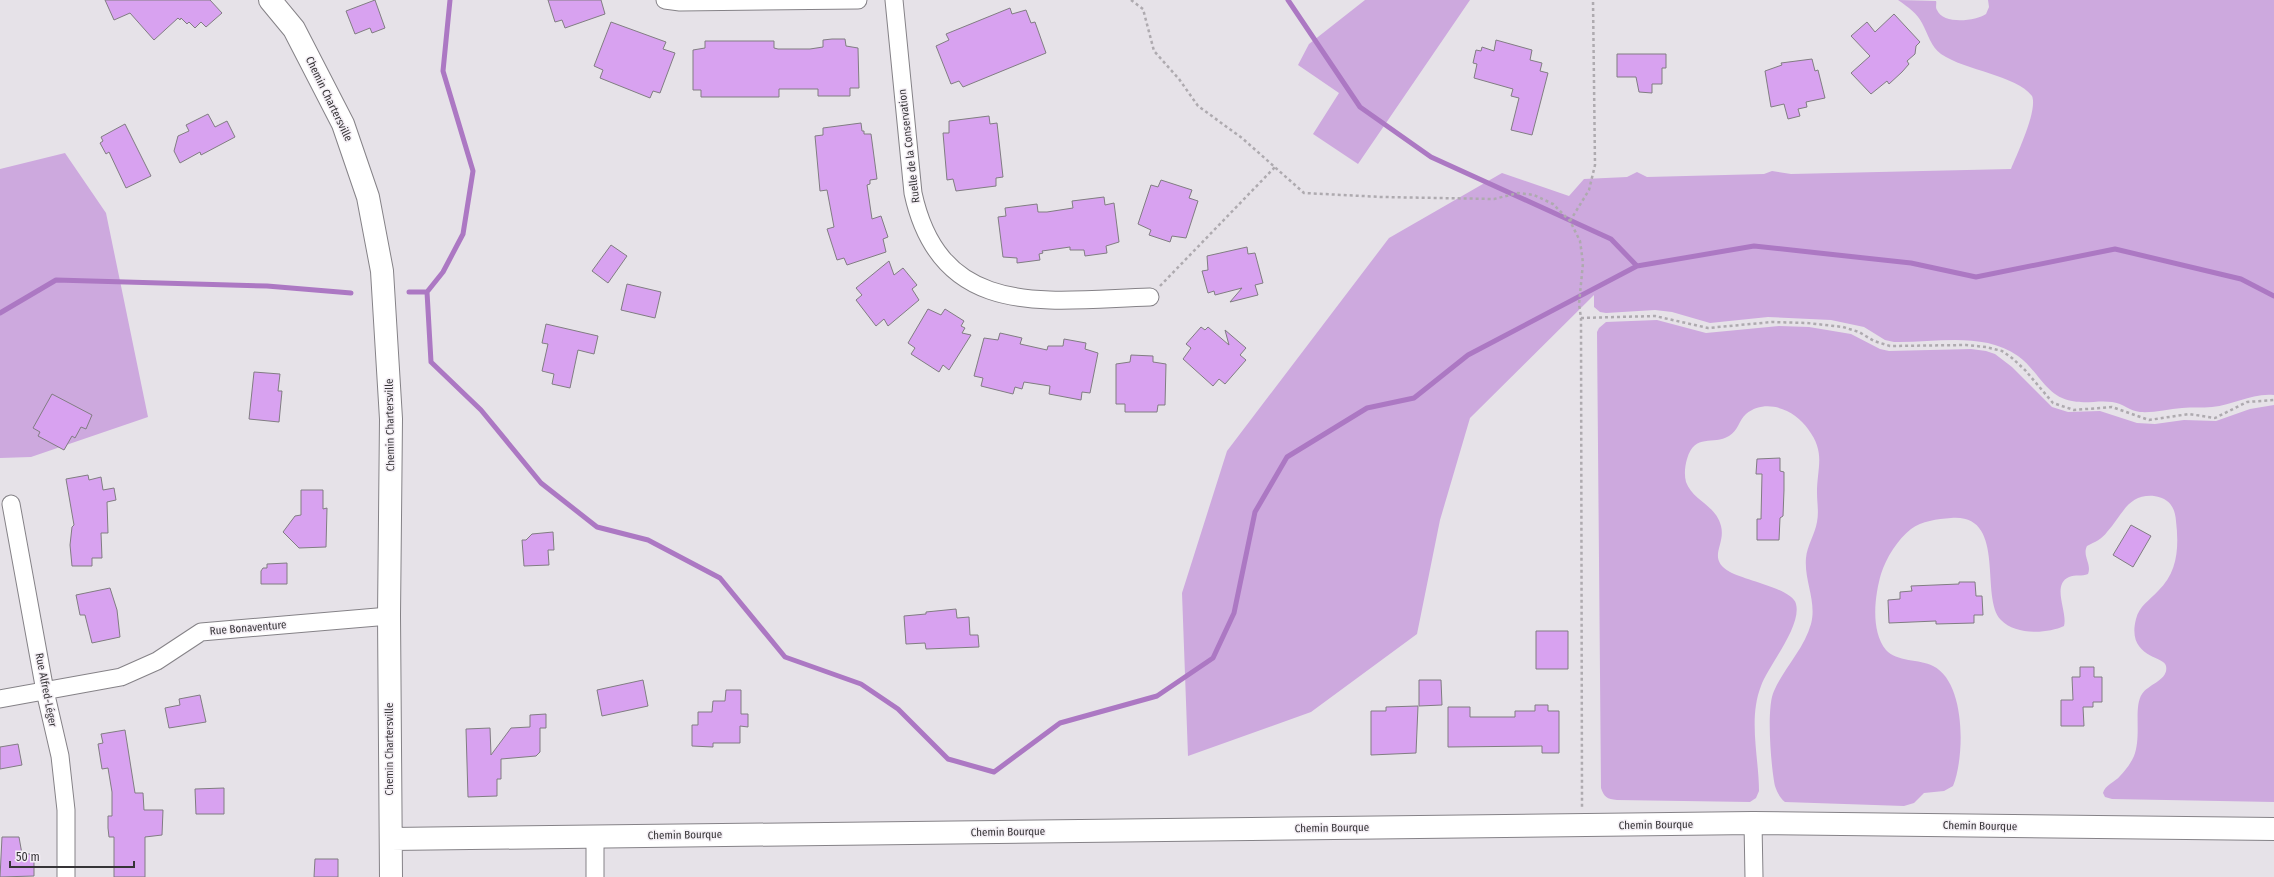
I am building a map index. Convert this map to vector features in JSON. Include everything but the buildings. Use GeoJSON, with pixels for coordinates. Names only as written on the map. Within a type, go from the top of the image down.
{"type":"FeatureCollection","features":[{"type":"Feature","properties":{"kind":"street","name":"Chemin Chartersville"},"geometry":{"type":"LineString","coordinates":[[270,0],[294,29],[344,124],[362,176],[373,216],[382,271],[389,378],[391,877]]}},
{"type":"Feature","properties":{"kind":"street"},"geometry":{"type":"LineString","coordinates":[[665,0],[680,2],[858,0]]}},
{"type":"Feature","properties":{"kind":"street","name":"Ruelle de la Conservation"},"geometry":{"type":"LineString","coordinates":[[894,0],[913,193],[918,217],[928,238],[939,255],[955,270],[987,290],[1022,299],[1150,297]]}},
{"type":"Feature","properties":{"kind":"street","name":"Rue Alfred-Léger"},"geometry":{"type":"LineString","coordinates":[[11,504],[45,691],[60,756],[64,786],[66,877]]}},
{"type":"Feature","properties":{"kind":"street","name":"Rue Bonaventure"},"geometry":{"type":"LineString","coordinates":[[0,699],[121,677],[157,661],[201,632],[389,616]]}},
{"type":"Feature","properties":{"kind":"street"},"geometry":{"type":"LineString","coordinates":[[1753,823],[1754,877]]}},
{"type":"Feature","properties":{"kind":"street","name":"Chemin Bourque"},"geometry":{"type":"LineString","coordinates":[[391,839],[1753,823],[2274,829]]}},
{"type":"Feature","properties":{"kind":"street"},"geometry":{"type":"LineString","coordinates":[[595,836],[595,877]]}},
{"type":"Feature","properties":{"kind":"path"},"geometry":{"type":"LineString","coordinates":[[1131,0],[1142,9],[1154,51],[1179,79],[1198,106],[1242,138],[1304,193],[1382,197],[1494,199],[1518,194],[1534,196],[1553,204],[1570,221],[1580,241],[1583,251],[1579,304],[1581,318],[1582,826]]}},
{"type":"Feature","properties":{"kind":"path"},"geometry":{"type":"LineString","coordinates":[[1570,221],[1589,190],[1595,165],[1593,0]]}},
{"type":"Feature","properties":{"kind":"path"},"geometry":{"type":"LineString","coordinates":[[1150,297],[1275,167]]}},
{"type":"Feature","properties":{"kind":"path"},"geometry":{"type":"LineString","coordinates":[[1581,318],[1655,316],[1708,328],[1772,322],[1807,323],[1854,330],[1882,345],[1966,345],[1986,347],[2002,352],[2012,358],[2025,370],[2053,403],[2074,410],[2112,407],[2149,420],[2189,414],[2215,418],[2247,402],[2274,400]]}},
{"type":"Feature","properties":{"kind":"shaded area"},"geometry":{"type":"Polygon","coordinates":[[[1365,0],[1470,0],[1358,164],[1313,134],[1339,93],[1298,65],[1309,44],[1365,0]]]}},
{"type":"Feature","properties":{"kind":"shaded area"},"geometry":{"type":"Polygon","coordinates":[[[1898,0],[1936,1],[1936,9],[1940,15],[1953,20],[1968,20],[1986,14],[1989,7],[1988,0],[2274,0],[2274,395],[2250,397],[2220,406],[2140,412],[2112,402],[2077,402],[2063,398],[2049,389],[2031,368],[2018,356],[2004,348],[1989,343],[1958,340],[1894,342],[1885,340],[1864,327],[1831,320],[1768,317],[1710,323],[1672,312],[1655,310],[1606,313],[1600,312],[1594,307],[1594,295],[1470,418],[1440,520],[1417,634],[1311,712],[1188,756],[1182,593],[1227,451],[1389,238],[1502,173],[1569,196],[1584,179],[1627,177],[1637,172],[1647,177],[1764,174],[1772,171],[1791,174],[2011,169],[2030,121],[2033,103],[2032,96],[2025,89],[2015,83],[1951,60],[1941,54],[1932,44],[1918,16],[1898,0]]]}},
{"type":"Feature","properties":{"kind":"shaded area"},"geometry":{"type":"Polygon","coordinates":[[[65,153],[106,213],[148,417],[31,457],[0,458],[0,169],[65,153]]]}},
{"type":"Feature","properties":{"kind":"shaded area"},"geometry":{"type":"Polygon","coordinates":[[[1657,320],[1706,333],[1779,326],[1809,327],[1851,334],[1880,349],[1889,351],[1971,349],[1986,351],[1995,354],[2012,367],[2052,407],[2068,412],[2100,411],[2137,423],[2155,424],[2184,420],[2216,421],[2250,409],[2274,405],[2274,802],[2112,799],[2105,797],[2103,793],[2108,786],[2124,772],[2134,756],[2137,739],[2138,707],[2142,694],[2161,678],[2166,671],[2166,666],[2164,663],[2141,648],[2136,641],[2134,632],[2137,614],[2165,584],[2170,576],[2176,559],[2177,550],[2176,521],[2173,507],[2167,501],[2159,497],[2145,496],[2131,502],[2103,537],[2087,546],[2086,553],[2089,567],[2088,574],[2071,576],[2064,581],[2061,586],[2061,599],[2065,620],[2064,626],[2049,631],[2023,631],[2007,625],[2001,620],[1995,609],[1992,594],[1986,542],[1980,529],[1969,520],[1951,518],[1925,522],[1906,533],[1889,555],[1881,574],[1877,592],[1875,612],[1876,623],[1881,642],[1890,654],[1896,657],[1922,662],[1933,666],[1944,675],[1952,687],[1957,703],[1961,740],[1960,757],[1953,786],[1944,791],[1924,793],[1914,803],[1904,806],[1785,802],[1780,797],[1773,777],[1770,738],[1770,710],[1774,691],[1783,674],[1804,642],[1811,624],[1812,599],[1807,575],[1806,558],[1818,518],[1817,493],[1819,453],[1814,438],[1803,422],[1789,412],[1780,408],[1772,407],[1754,409],[1746,414],[1732,434],[1723,439],[1700,442],[1695,445],[1690,451],[1685,470],[1686,482],[1689,488],[1710,508],[1721,526],[1722,533],[1718,557],[1719,562],[1723,567],[1737,575],[1777,589],[1793,599],[1796,604],[1797,613],[1794,623],[1761,686],[1757,699],[1755,712],[1755,738],[1759,791],[1756,798],[1750,802],[1617,800],[1606,797],[1601,788],[1597,332],[1606,322],[1657,320]]]}},
{"type":"Feature","properties":{"kind":"waterway"},"geometry":{"type":"LineString","coordinates":[[450,0],[443,71],[473,171],[463,234],[443,272],[427,292],[431,362],[481,410],[541,483],[597,527],[648,540],[720,578],[785,657],[861,684],[898,709],[948,759],[994,772],[1060,723],[1157,696],[1213,658],[1234,613],[1255,512],[1287,457],[1367,408],[1414,398],[1468,355],[1637,266],[1754,246],[1911,263],[1976,277],[2115,249],[2241,279],[2274,296]]}},
{"type":"Feature","properties":{"kind":"waterway"},"geometry":{"type":"LineString","coordinates":[[1288,0],[1360,107],[1431,157],[1611,239],[1637,266]]}},
{"type":"Feature","properties":{"kind":"waterway"},"geometry":{"type":"LineString","coordinates":[[0,313],[56,280],[267,286],[351,293]]}},
{"type":"Feature","properties":{"kind":"waterway"},"geometry":{"type":"LineString","coordinates":[[409,292],[427,292]]}}]}
